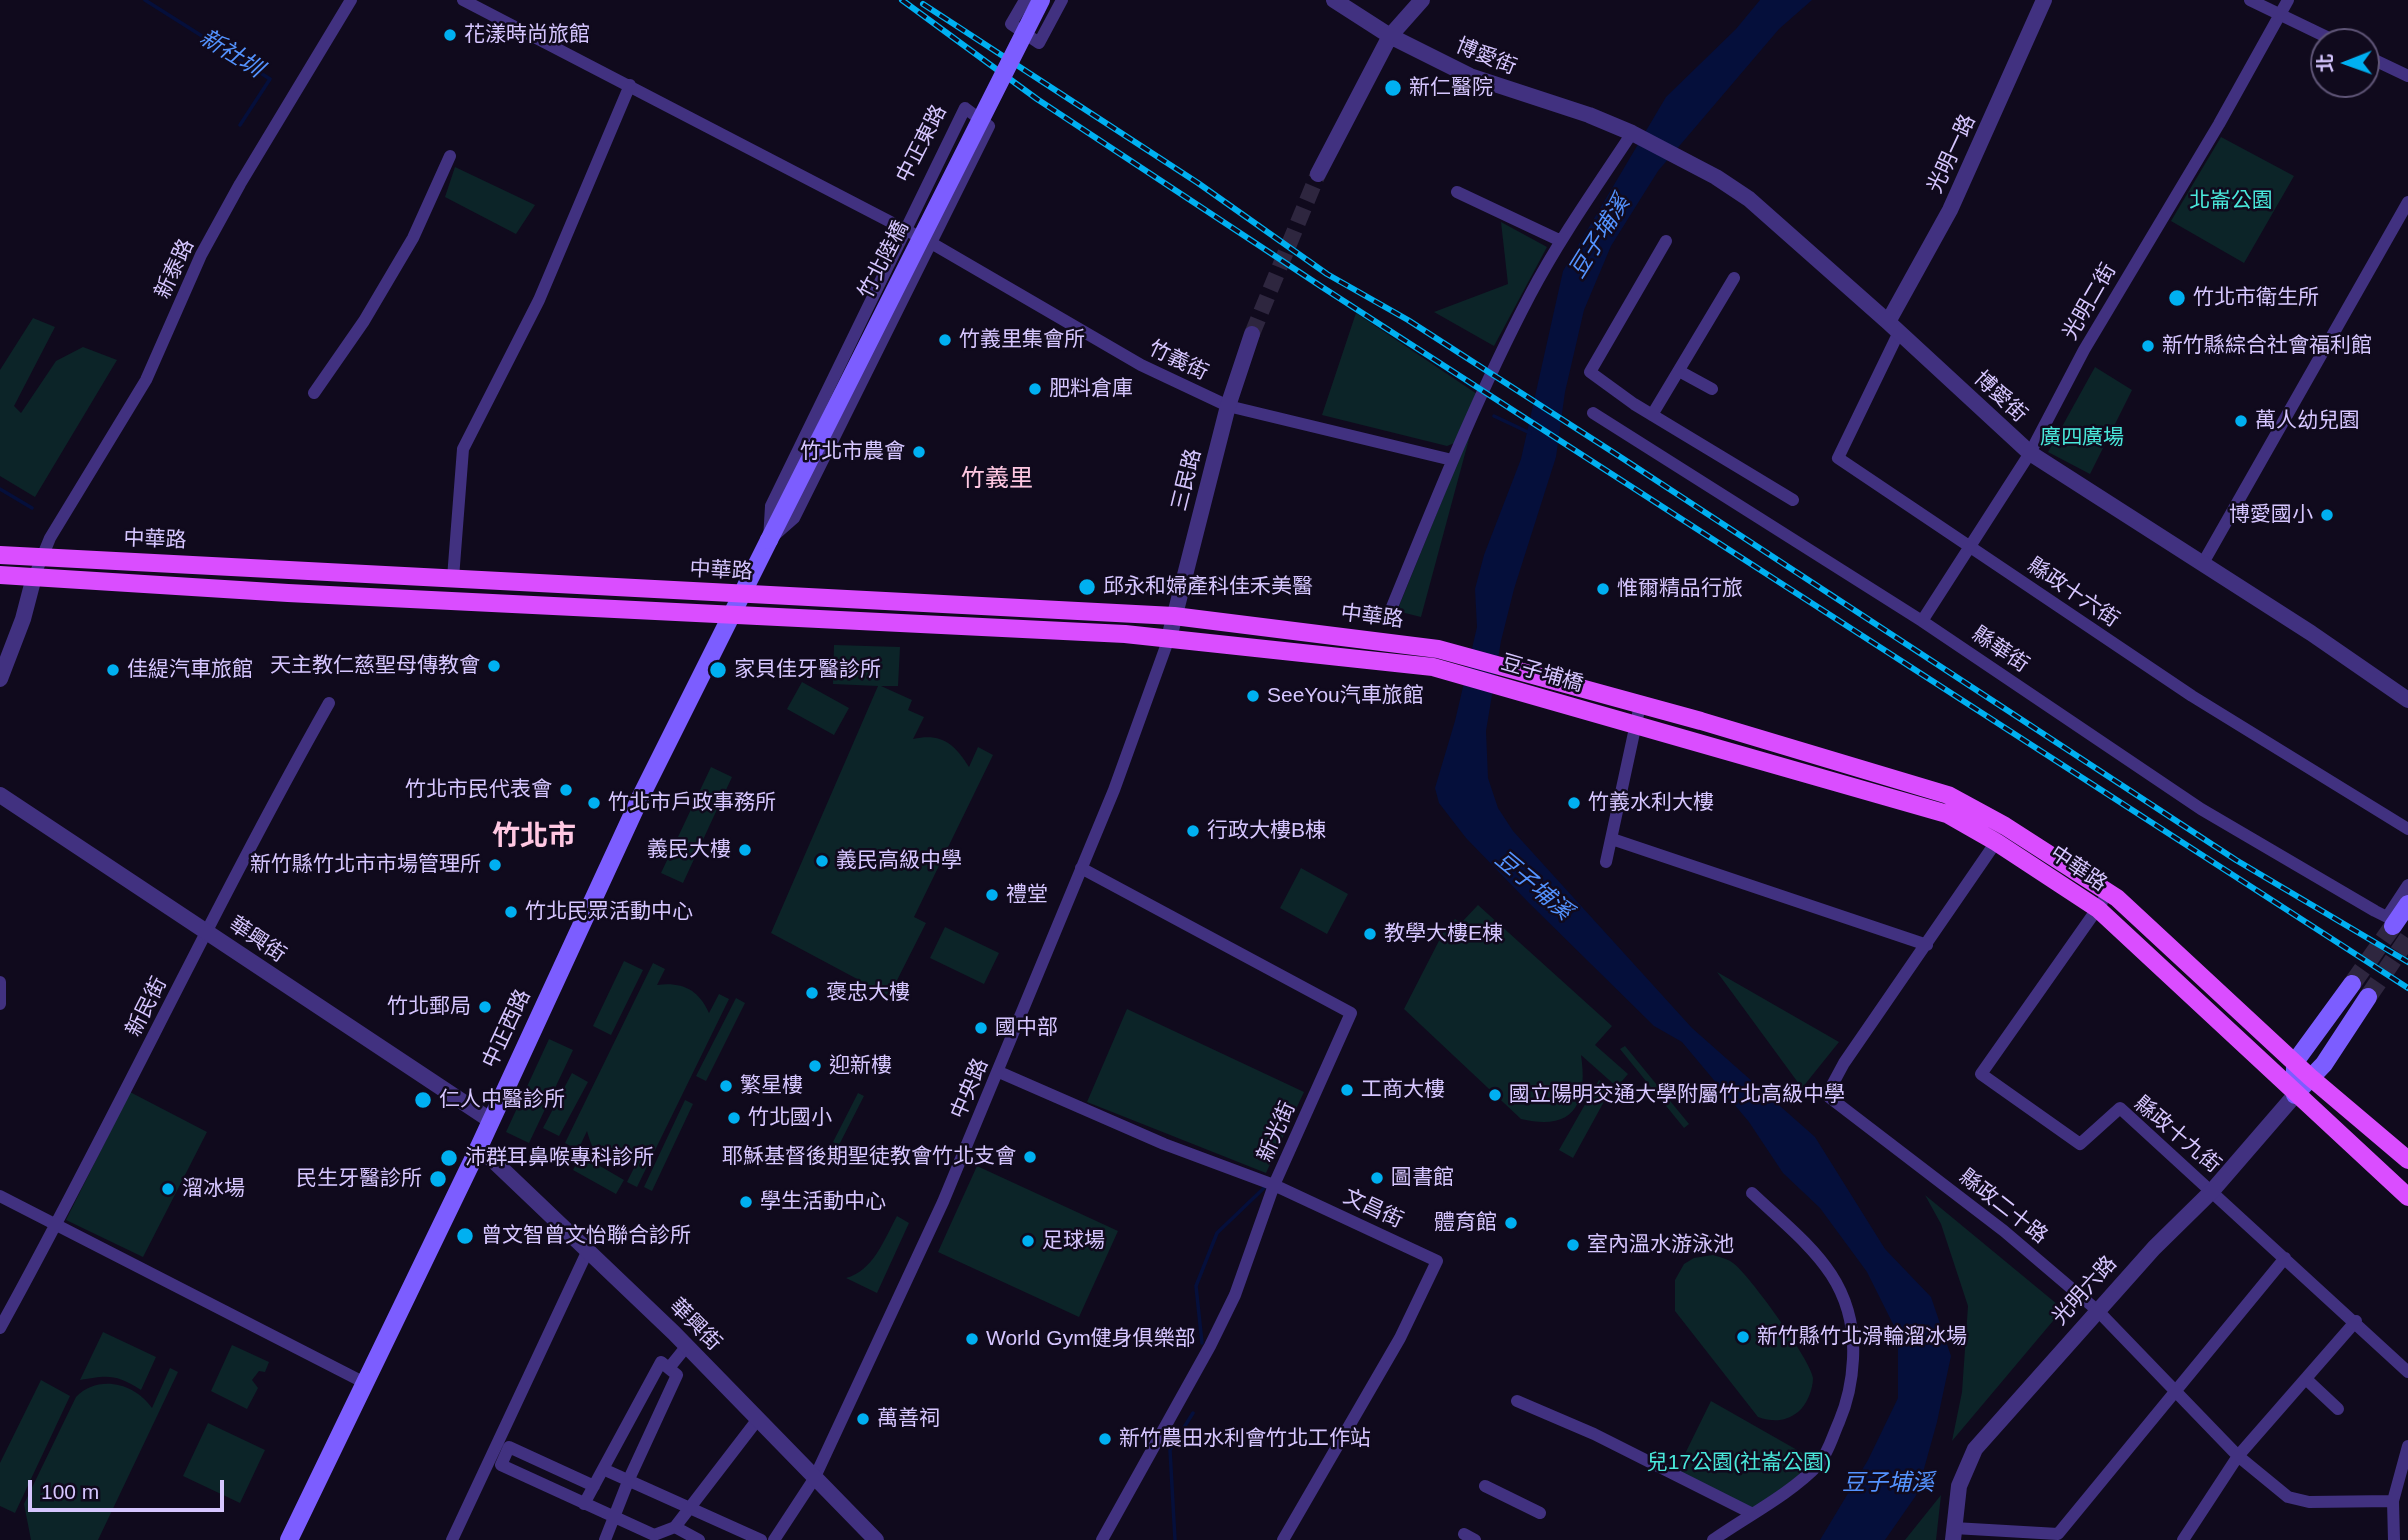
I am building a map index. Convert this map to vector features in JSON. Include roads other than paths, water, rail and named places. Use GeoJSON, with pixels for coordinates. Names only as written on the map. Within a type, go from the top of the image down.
{"type":"FeatureCollection","features":[{"type":"Feature","properties":{"kind":"main road","name":"竹北陸橋"},"geometry":{"type":"LineString","coordinates":[[769,540],[1041,0]]}},
{"type":"Feature","properties":{"kind":"main road","name":"中正東路"},"geometry":{"type":"LineString","coordinates":[[740,595],[769,540]]}},
{"type":"Feature","properties":{"kind":"main road","name":"中華路"},"geometry":{"type":"LineString","coordinates":[[0,555],[1174,616],[1438,649]]}},
{"type":"Feature","properties":{"kind":"main road","name":"中華路"},"geometry":{"type":"LineString","coordinates":[[0,575],[288,593],[730,612],[1169,638],[1433,667]]}},
{"type":"Feature","properties":{"kind":"main road","name":"中正西路"},"geometry":{"type":"LineString","coordinates":[[289,1540],[363,1382],[479,1147],[740,595]]}},
{"type":"Feature","properties":{"kind":"main road","name":"豆子埔橋"},"geometry":{"type":"LineString","coordinates":[[1438,649],[1640,705]]}},
{"type":"Feature","properties":{"kind":"main road","name":"豆子埔橋"},"geometry":{"type":"LineString","coordinates":[[1433,667],[1637,724]]}},
{"type":"Feature","properties":{"kind":"main road","name":"中華路"},"geometry":{"type":"LineString","coordinates":[[1640,705],[1948,795],[2006,826],[2108,892],[2310,1077],[2408,1160]]}},
{"type":"Feature","properties":{"kind":"main road","name":"中華路"},"geometry":{"type":"LineString","coordinates":[[1637,724],[1947,814],[1996,842],[2098,909],[2295,1095],[2408,1197]]}},
{"type":"Feature","properties":{"kind":"main road"},"geometry":{"type":"LineString","coordinates":[[2390,921],[2408,904]]}},
{"type":"Feature","properties":{"kind":"main road"},"geometry":{"type":"LineString","coordinates":[[2295,1095],[2295,1062],[2352,984]]}},
{"type":"Feature","properties":{"kind":"main road","name":"光明六路"},"geometry":{"type":"LineString","coordinates":[[2295,1095],[2323,1063],[2368,997]]}},
{"type":"Feature","properties":{"kind":"street","name":"新泰路"},"geometry":{"type":"LineString","coordinates":[[34,577],[41,558],[97,456],[146,380],[201,255],[240,184],[351,0]]}},
{"type":"Feature","properties":{"kind":"street"},"geometry":{"type":"LineString","coordinates":[[463,0],[909,232]]}},
{"type":"Feature","properties":{"kind":"street"},"geometry":{"type":"LineString","coordinates":[[1025,0],[1011,24],[1039,43],[1062,0]]}},
{"type":"Feature","properties":{"kind":"street","name":"博愛街"},"geometry":{"type":"LineString","coordinates":[[1334,0],[1390,36],[1470,76],[1632,133],[1692,162],[1749,199],[1894,327],[2030,453],[2203,563],[2408,700]]}},
{"type":"Feature","properties":{"kind":"street"},"geometry":{"type":"LineString","coordinates":[[1318,174],[1390,36],[1422,0]]}},
{"type":"Feature","properties":{"kind":"street","name":"光明一路"},"geometry":{"type":"LineString","coordinates":[[1894,327],[1950,210],[2044,0]]}},
{"type":"Feature","properties":{"kind":"street"},"geometry":{"type":"LineString","coordinates":[[2250,0],[2310,29]]}},
{"type":"Feature","properties":{"kind":"street","name":"光明二街"},"geometry":{"type":"LineString","coordinates":[[1922,621],[1971,549],[2030,453],[2084,350],[2219,124],[2288,0]]}},
{"type":"Feature","properties":{"kind":"street"},"geometry":{"type":"LineString","coordinates":[[2380,63],[2408,76]]}},
{"type":"Feature","properties":{"kind":"street"},"geometry":{"type":"LineString","coordinates":[[453,578],[463,449],[539,300],[629,85]]}},
{"type":"Feature","properties":{"kind":"street","name":"中正東路"},"geometry":{"type":"LineString","coordinates":[[965,108],[989,126],[933,244],[794,518],[769,540],[771,506],[909,232],[965,108]]}},
{"type":"Feature","properties":{"kind":"street"},"geometry":{"type":"LineString","coordinates":[[1392,607],[1452,460],[1530,296],[1560,241],[1632,133]]}},
{"type":"Feature","properties":{"kind":"street"},"geometry":{"type":"LineString","coordinates":[[314,393],[364,321],[412,238],[450,156]]}},
{"type":"Feature","properties":{"kind":"street"},"geometry":{"type":"LineString","coordinates":[[1457,192],[1560,241]]}},
{"type":"Feature","properties":{"kind":"street"},"geometry":{"type":"LineString","coordinates":[[2203,563],[2408,202]]}},
{"type":"Feature","properties":{"kind":"street","name":"竹義街"},"geometry":{"type":"LineString","coordinates":[[909,232],[1140,365],[1228,406],[1452,460]]}},
{"type":"Feature","properties":{"kind":"street"},"geometry":{"type":"LineString","coordinates":[[1666,241],[1590,372],[1634,404],[1793,500]]}},
{"type":"Feature","properties":{"kind":"street"},"geometry":{"type":"LineString","coordinates":[[1652,415],[1734,278]]}},
{"type":"Feature","properties":{"kind":"street","name":"縣政十六街"},"geometry":{"type":"LineString","coordinates":[[1894,327],[1838,458],[2193,696],[2408,828]]}},
{"type":"Feature","properties":{"kind":"street","name":"三民路"},"geometry":{"type":"LineString","coordinates":[[1169,638],[1228,406],[1252,334]]}},
{"type":"Feature","properties":{"kind":"street"},"geometry":{"type":"LineString","coordinates":[[1679,371],[1712,389]]}},
{"type":"Feature","properties":{"kind":"street","name":"縣華街"},"geometry":{"type":"LineString","coordinates":[[1593,413],[1922,621],[2200,809],[2390,921]]}},
{"type":"Feature","properties":{"kind":"street"},"geometry":{"type":"LineString","coordinates":[[0,679],[23,619],[34,577]]}},
{"type":"Feature","properties":{"kind":"street","name":"中央路"},"geometry":{"type":"LineString","coordinates":[[774,1540],[814,1479],[908,1278],[999,1072],[1119,777],[1169,638]]}},
{"type":"Feature","properties":{"kind":"street","name":"新民街"},"geometry":{"type":"LineString","coordinates":[[0,1328],[57,1224],[264,818],[329,703]]}},
{"type":"Feature","properties":{"kind":"street"},"geometry":{"type":"LineString","coordinates":[[1606,862],[1640,705]]}},
{"type":"Feature","properties":{"kind":"street","name":"華興街"},"geometry":{"type":"LineString","coordinates":[[0,795],[491,1120]]}},
{"type":"Feature","properties":{"kind":"street"},"geometry":{"type":"LineString","coordinates":[[1612,839],[1927,945]]}},
{"type":"Feature","properties":{"kind":"street","name":"縣政二十路"},"geometry":{"type":"LineString","coordinates":[[1996,842],[1856,1045],[1830,1089],[1829,1097],[2004,1231],[2098,1311],[2238,1456],[2288,1497],[2309,1502],[2393,1501]]}},
{"type":"Feature","properties":{"kind":"street","name":"新光街"},"geometry":{"type":"LineString","coordinates":[[1081,868],[1351,1013],[1274,1185],[1235,1295],[1210,1346],[1102,1540]]}},
{"type":"Feature","properties":{"kind":"street"},"geometry":{"type":"LineString","coordinates":[[2390,921],[2408,885]]}},
{"type":"Feature","properties":{"kind":"street","name":"縣政十九街"},"geometry":{"type":"LineString","coordinates":[[2108,892],[1980,1074],[2080,1144],[2120,1108],[2356,1321],[2408,1372]]}},
{"type":"Feature","properties":{"kind":"street"},"geometry":{"type":"LineString","coordinates":[[0,982],[0,1004]]}},
{"type":"Feature","properties":{"kind":"street","name":"文昌街"},"geometry":{"type":"LineString","coordinates":[[999,1072],[1153,1139],[1274,1185],[1437,1261],[1400,1338],[1283,1540]]}},
{"type":"Feature","properties":{"kind":"street","name":"光明六路"},"geometry":{"type":"LineString","coordinates":[[1954,1534],[1959,1486],[1975,1449],[2154,1248],[2212,1191],[2295,1095]]}},
{"type":"Feature","properties":{"kind":"street","name":"華興街"},"geometry":{"type":"LineString","coordinates":[[479,1147],[686,1347],[876,1540]]}},
{"type":"Feature","properties":{"kind":"street"},"geometry":{"type":"LineString","coordinates":[[1713,1540],[1788,1490],[1820,1463],[1846,1406],[1853,1348],[1853,1319],[1842,1291],[1829,1271],[1788,1225],[1752,1193]]}},
{"type":"Feature","properties":{"kind":"street"},"geometry":{"type":"LineString","coordinates":[[0,1196],[363,1382]]}},
{"type":"Feature","properties":{"kind":"street"},"geometry":{"type":"LineString","coordinates":[[452,1540],[588,1250]]}},
{"type":"Feature","properties":{"kind":"street"},"geometry":{"type":"LineString","coordinates":[[1954,1534],[2058,1534],[2285,1258]]}},
{"type":"Feature","properties":{"kind":"street"},"geometry":{"type":"LineString","coordinates":[[2183,1540],[2238,1456],[2356,1321]]}},
{"type":"Feature","properties":{"kind":"street"},"geometry":{"type":"LineString","coordinates":[[668,1368],[686,1347]]}},
{"type":"Feature","properties":{"kind":"street"},"geometry":{"type":"LineString","coordinates":[[584,1504],[661,1362],[677,1375],[629,1479],[605,1540]]}},
{"type":"Feature","properties":{"kind":"street"},"geometry":{"type":"LineString","coordinates":[[2306,1379],[2338,1409]]}},
{"type":"Feature","properties":{"kind":"street"},"geometry":{"type":"LineString","coordinates":[[1517,1401],[1594,1434],[1751,1513]]}},
{"type":"Feature","properties":{"kind":"street"},"geometry":{"type":"LineString","coordinates":[[594,1486],[509,1447],[501,1465],[654,1535],[675,1527],[758,1419]]}},
{"type":"Feature","properties":{"kind":"street"},"geometry":{"type":"LineString","coordinates":[[2394,1540],[2393,1501],[2408,1446]]}},
{"type":"Feature","properties":{"kind":"street"},"geometry":{"type":"LineString","coordinates":[[603,1469],[629,1479],[689,1510],[761,1540]]}},
{"type":"Feature","properties":{"kind":"street"},"geometry":{"type":"LineString","coordinates":[[1485,1486],[1540,1513]]}},
{"type":"Feature","properties":{"kind":"street"},"geometry":{"type":"LineString","coordinates":[[675,1527],[699,1540]]}},
{"type":"Feature","properties":{"kind":"water","name":"豆子埔溪"},"geometry":{"type":"Polygon","coordinates":[[[1760,0],[1812,0],[1779,29],[1658,171],[1611,246],[1584,310],[1565,392],[1556,457],[1514,589],[1501,641],[1486,731],[1488,778],[1498,808],[1513,831],[1692,1028],[1815,1137],[1885,1249],[1931,1297],[1951,1356],[1937,1422],[1917,1494],[1885,1540],[1820,1540],[1868,1460],[1898,1398],[1898,1334],[1867,1272],[1820,1208],[1783,1173],[1749,1122],[1682,1042],[1654,1026],[1529,903],[1466,838],[1439,803],[1435,788],[1455,721],[1477,627],[1475,589],[1484,555],[1521,459],[1563,271],[1666,97],[1736,29],[1760,0]]]}},
{"type":"Feature","properties":{"kind":"waterway","name":"新社圳"},"geometry":{"type":"LineString","coordinates":[[145,0],[270,79],[240,125]]}},
{"type":"Feature","properties":{"kind":"waterway"},"geometry":{"type":"LineString","coordinates":[[1494,416],[1530,433]]}},
{"type":"Feature","properties":{"kind":"waterway","name":"新社圳"},"geometry":{"type":"LineString","coordinates":[[0,489],[32,508]]}},
{"type":"Feature","properties":{"kind":"waterway"},"geometry":{"type":"LineString","coordinates":[[1202,1343],[1196,1286],[1217,1233],[1265,1187]]}},
{"type":"Feature","properties":{"kind":"waterway"},"geometry":{"type":"LineString","coordinates":[[1175,1540],[1170,1450],[1193,1413]]}},
{"type":"Feature","properties":{"kind":"tunnel"},"geometry":{"type":"LineString","coordinates":[[1252,334],[1318,174]]}},
{"type":"Feature","properties":{"kind":"tunnel"},"geometry":{"type":"LineString","coordinates":[[2352,984],[2393,926]]}},
{"type":"Feature","properties":{"kind":"tunnel"},"geometry":{"type":"LineString","coordinates":[[2368,997],[2408,938]]}},
{"type":"Feature","properties":{"kind":"railway"},"geometry":{"type":"LineString","coordinates":[[902,0],[1037,99],[1322,287],[2408,988]]}},
{"type":"Feature","properties":{"kind":"railway"},"geometry":{"type":"LineString","coordinates":[[923,4],[1198,183],[1327,274],[1408,320],[2236,860],[2408,962]]}},
{"type":"Feature","properties":{"kind":"place","name":"花漾時尚旅館"},"geometry":{"type":"Point","coordinates":[450,35]}},
{"type":"Feature","properties":{"kind":"place","name":"新仁醫院"},"geometry":{"type":"Point","coordinates":[1393,88]}},
{"type":"Feature","properties":{"kind":"place","name":"竹北市衛生所"},"geometry":{"type":"Point","coordinates":[2177,298]}},
{"type":"Feature","properties":{"kind":"place","name":"竹義里集會所"},"geometry":{"type":"Point","coordinates":[945,340]}},
{"type":"Feature","properties":{"kind":"place","name":"新竹縣綜合社會福利館"},"geometry":{"type":"Point","coordinates":[2148,346]}},
{"type":"Feature","properties":{"kind":"place","name":"肥料倉庫"},"geometry":{"type":"Point","coordinates":[1035,389]}},
{"type":"Feature","properties":{"kind":"place","name":"萬人幼兒園"},"geometry":{"type":"Point","coordinates":[2241,421]}},
{"type":"Feature","properties":{"kind":"place","name":"竹北市農會"},"geometry":{"type":"Point","coordinates":[919,452]}},
{"type":"Feature","properties":{"kind":"place","name":"博愛國小"},"geometry":{"type":"Point","coordinates":[2327,515]}},
{"type":"Feature","properties":{"kind":"place","name":"邱永和婦產科佳禾美醫"},"geometry":{"type":"Point","coordinates":[1087,587]}},
{"type":"Feature","properties":{"kind":"place","name":"惟爾精品行旅"},"geometry":{"type":"Point","coordinates":[1603,589]}},
{"type":"Feature","properties":{"kind":"place","name":"天主教仁慈聖母傳教會"},"geometry":{"type":"Point","coordinates":[494,666]}},
{"type":"Feature","properties":{"kind":"place","name":"佳緹汽車旅館"},"geometry":{"type":"Point","coordinates":[113,670]}},
{"type":"Feature","properties":{"kind":"place","name":"家貝佳牙醫診所"},"geometry":{"type":"Point","coordinates":[718,670]}},
{"type":"Feature","properties":{"kind":"place","name":"SeeYou汽車旅館"},"geometry":{"type":"Point","coordinates":[1253,696]}},
{"type":"Feature","properties":{"kind":"place","name":"竹北市民代表會"},"geometry":{"type":"Point","coordinates":[566,790]}},
{"type":"Feature","properties":{"kind":"place","name":"竹北市戶政事務所"},"geometry":{"type":"Point","coordinates":[594,803]}},
{"type":"Feature","properties":{"kind":"place","name":"竹義水利大樓"},"geometry":{"type":"Point","coordinates":[1574,803]}},
{"type":"Feature","properties":{"kind":"place","name":"行政大樓B棟"},"geometry":{"type":"Point","coordinates":[1193,831]}},
{"type":"Feature","properties":{"kind":"place","name":"義民大樓"},"geometry":{"type":"Point","coordinates":[745,850]}},
{"type":"Feature","properties":{"kind":"place","name":"義民高級中學"},"geometry":{"type":"Point","coordinates":[822,861]}},
{"type":"Feature","properties":{"kind":"place","name":"新竹縣竹北市市場管理所"},"geometry":{"type":"Point","coordinates":[495,865]}},
{"type":"Feature","properties":{"kind":"place","name":"禮堂"},"geometry":{"type":"Point","coordinates":[992,895]}},
{"type":"Feature","properties":{"kind":"place","name":"竹北民眾活動中心"},"geometry":{"type":"Point","coordinates":[511,912]}},
{"type":"Feature","properties":{"kind":"place","name":"教學大樓E棟"},"geometry":{"type":"Point","coordinates":[1370,934]}},
{"type":"Feature","properties":{"kind":"place","name":"褒忠大樓"},"geometry":{"type":"Point","coordinates":[812,993]}},
{"type":"Feature","properties":{"kind":"place","name":"竹北郵局"},"geometry":{"type":"Point","coordinates":[485,1007]}},
{"type":"Feature","properties":{"kind":"place","name":"國中部"},"geometry":{"type":"Point","coordinates":[981,1028]}},
{"type":"Feature","properties":{"kind":"place","name":"迎新樓"},"geometry":{"type":"Point","coordinates":[815,1066]}},
{"type":"Feature","properties":{"kind":"place","name":"繁星樓"},"geometry":{"type":"Point","coordinates":[726,1086]}},
{"type":"Feature","properties":{"kind":"place","name":"工商大樓"},"geometry":{"type":"Point","coordinates":[1347,1090]}},
{"type":"Feature","properties":{"kind":"place","name":"國立陽明交通大學附屬竹北高級中學"},"geometry":{"type":"Point","coordinates":[1495,1095]}},
{"type":"Feature","properties":{"kind":"place","name":"仁人中醫診所"},"geometry":{"type":"Point","coordinates":[423,1100]}},
{"type":"Feature","properties":{"kind":"place","name":"竹北國小"},"geometry":{"type":"Point","coordinates":[734,1118]}},
{"type":"Feature","properties":{"kind":"place","name":"耶穌基督後期聖徒教會竹北支會"},"geometry":{"type":"Point","coordinates":[1030,1157]}},
{"type":"Feature","properties":{"kind":"place","name":"沛群耳鼻喉專科診所"},"geometry":{"type":"Point","coordinates":[449,1158]}},
{"type":"Feature","properties":{"kind":"place","name":"圖書館"},"geometry":{"type":"Point","coordinates":[1377,1178]}},
{"type":"Feature","properties":{"kind":"place","name":"民生牙醫診所"},"geometry":{"type":"Point","coordinates":[438,1179]}},
{"type":"Feature","properties":{"kind":"place","name":"溜冰場"},"geometry":{"type":"Point","coordinates":[168,1189]}},
{"type":"Feature","properties":{"kind":"place","name":"學生活動中心"},"geometry":{"type":"Point","coordinates":[746,1202]}},
{"type":"Feature","properties":{"kind":"place","name":"體育館"},"geometry":{"type":"Point","coordinates":[1511,1223]}},
{"type":"Feature","properties":{"kind":"place","name":"曾文智曾文怡聯合診所"},"geometry":{"type":"Point","coordinates":[465,1236]}},
{"type":"Feature","properties":{"kind":"place","name":"足球場"},"geometry":{"type":"Point","coordinates":[1028,1241]}},
{"type":"Feature","properties":{"kind":"place","name":"室內溫水游泳池"},"geometry":{"type":"Point","coordinates":[1573,1245]}},
{"type":"Feature","properties":{"kind":"place","name":"新竹縣竹北滑輪溜冰場"},"geometry":{"type":"Point","coordinates":[1743,1337]}},
{"type":"Feature","properties":{"kind":"place","name":"World Gym健身俱樂部"},"geometry":{"type":"Point","coordinates":[972,1339]}},
{"type":"Feature","properties":{"kind":"place","name":"萬善祠"},"geometry":{"type":"Point","coordinates":[863,1419]}},
{"type":"Feature","properties":{"kind":"place","name":"新竹農田水利會竹北工作站"},"geometry":{"type":"Point","coordinates":[1105,1439]}},
{"type":"Feature","properties":{"kind":"district","name":"竹義里"},"geometry":{"type":"Point","coordinates":[997,479]}},
{"type":"Feature","properties":{"kind":"district","name":"竹北市"},"geometry":{"type":"Point","coordinates":[534,837]}},
{"type":"Feature","properties":{"kind":"park label","name":"北崙公園"},"geometry":{"type":"Point","coordinates":[2231,201]}},
{"type":"Feature","properties":{"kind":"park label","name":"廣四廣場"},"geometry":{"type":"Point","coordinates":[2082,438]}},
{"type":"Feature","properties":{"kind":"park label","name":"兒17公園(社崙公園)"},"geometry":{"type":"Point","coordinates":[1739,1463]}}]}
